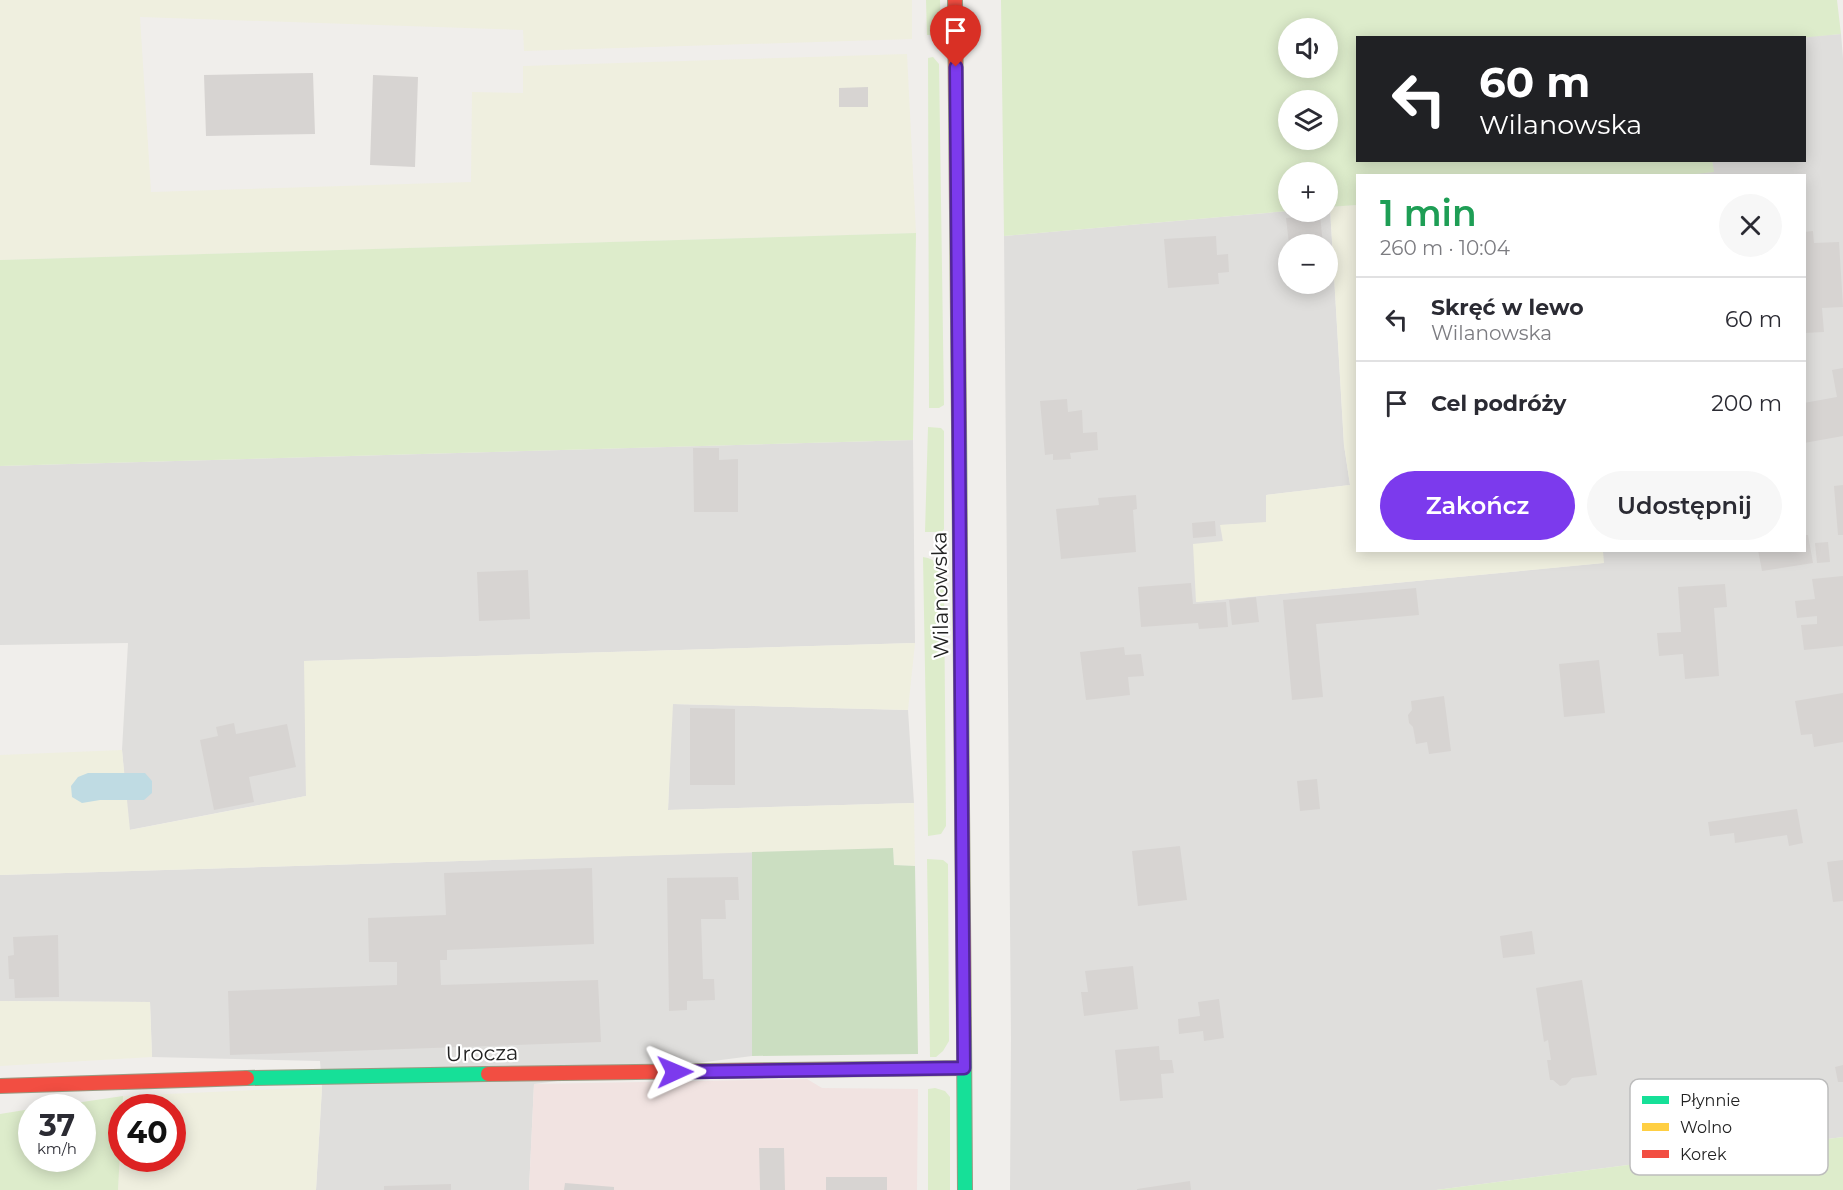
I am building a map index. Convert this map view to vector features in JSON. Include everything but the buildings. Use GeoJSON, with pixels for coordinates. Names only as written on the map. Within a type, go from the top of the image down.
{"type":"FeatureCollection","features":[{"type":"Feature","properties":{"kind":"main road","name":"Wilanowska"},"geometry":{"type":"LineString","coordinates":[[955,0],[965,1190]]}},
{"type":"Feature","properties":{"kind":"main road","name":"Urocza"},"geometry":{"type":"LineString","coordinates":[[0,1086],[269,1077],[964,1068]]}},
{"type":"Feature","properties":{"kind":"shaded area"},"geometry":{"type":"Polygon","coordinates":[[[1841,34],[1843,58],[1843,1137],[1828,1139],[1828,1079],[1630,1079],[1630,1165],[1436,1190],[1010,1190],[1011,1038],[1004,236],[1278,212],[1278,222],[1331,222],[1332,234],[1278,234],[1278,294],[1335,294],[1344,445],[1350,485],[1266,495],[1266,523],[1221,525],[1223,541],[1196,602],[1603,563],[1603,552],[1806,552],[1806,174],[1689,174],[1713,172],[1712,162],[1806,162],[1806,36],[1841,34]]]}},
{"type":"Feature","properties":{"kind":"shaded area"},"geometry":{"type":"Polygon","coordinates":[[[913,440],[915,643],[305,661],[306,796],[129,830],[122,750],[128,643],[0,645],[0,466],[913,440]]]}},
{"type":"Feature","properties":{"kind":"shaded area"},"geometry":{"type":"Polygon","coordinates":[[[672,704],[908,710],[914,803],[668,810],[672,704]]]}},
{"type":"Feature","properties":{"kind":"shaded area"},"geometry":{"type":"Polygon","coordinates":[[[752,852],[752,1056],[534,1084],[529,1190],[316,1190],[322,1087],[320,1061],[152,1057],[150,1002],[0,1001],[0,875],[752,852]]]}},
{"type":"Feature","properties":{"kind":"shaded area"},"geometry":{"type":"Polygon","coordinates":[[[807,1079],[822,1088],[918,1089],[917,1190],[529,1190],[534,1084],[807,1079]]]}},
{"type":"Feature","properties":{"kind":"green space"},"geometry":{"type":"Polygon","coordinates":[[[0,0],[912,0],[912,39],[524,51],[523,30],[140,17],[151,192],[471,182],[472,92],[523,93],[523,66],[907,54],[916,233],[0,260],[0,0]]]}},
{"type":"Feature","properties":{"kind":"green space"},"geometry":{"type":"Polygon","coordinates":[[[926,0],[940,0],[939,27],[933,34],[927,35],[926,0]]]}},
{"type":"Feature","properties":{"kind":"green space"},"geometry":{"type":"Polygon","coordinates":[[[1001,0],[1837,0],[1841,34],[1806,37],[1356,36],[1356,162],[1712,162],[1714,172],[1696,174],[1356,174],[1356,205],[1338,206],[1338,162],[1278,162],[1278,212],[1004,236],[1001,0]]]}},
{"type":"Feature","properties":{"kind":"green space"},"geometry":{"type":"Polygon","coordinates":[[[933,57],[939,64],[944,405],[939,408],[929,408],[928,58],[933,57]]]}},
{"type":"Feature","properties":{"kind":"green space"},"geometry":{"type":"Polygon","coordinates":[[[1356,205],[1356,552],[1603,552],[1604,563],[1196,602],[1193,544],[1223,541],[1220,525],[1266,522],[1266,495],[1350,485],[1344,445],[1335,294],[1338,294],[1338,234],[1332,234],[1331,222],[1338,222],[1338,206],[1356,205]]]}},
{"type":"Feature","properties":{"kind":"green space"},"geometry":{"type":"Polygon","coordinates":[[[916,233],[913,440],[0,466],[0,260],[916,233]]]}},
{"type":"Feature","properties":{"kind":"green space"},"geometry":{"type":"Polygon","coordinates":[[[928,427],[941,428],[944,431],[944,529],[942,532],[925,532],[928,427]]]}},
{"type":"Feature","properties":{"kind":"green space"},"geometry":{"type":"Polygon","coordinates":[[[923,557],[938,565],[944,581],[946,826],[941,834],[928,836],[923,557]]]}},
{"type":"Feature","properties":{"kind":"green space"},"geometry":{"type":"Polygon","coordinates":[[[915,643],[908,710],[673,704],[668,810],[914,803],[915,866],[894,865],[893,848],[0,875],[0,755],[122,750],[130,830],[306,796],[304,661],[915,643]]]}},
{"type":"Feature","properties":{"kind":"green space"},"geometry":{"type":"Polygon","coordinates":[[[893,848],[894,865],[915,866],[918,1054],[752,1056],[752,852],[893,848]]]}},
{"type":"Feature","properties":{"kind":"green space"},"geometry":{"type":"Polygon","coordinates":[[[927,859],[943,860],[948,864],[949,1041],[936,1057],[930,1057],[927,859]]]}},
{"type":"Feature","properties":{"kind":"green space"},"geometry":{"type":"Polygon","coordinates":[[[0,1001],[150,1002],[152,1057],[0,1066],[0,1001]]]}},
{"type":"Feature","properties":{"kind":"green space"},"geometry":{"type":"Polygon","coordinates":[[[322,1087],[316,1190],[118,1190],[119,1172],[186,1172],[186,1094],[167,1094],[322,1087]]]}},
{"type":"Feature","properties":{"kind":"green space"},"geometry":{"type":"Polygon","coordinates":[[[935,1088],[945,1091],[950,1097],[950,1190],[928,1190],[928,1089],[935,1088]]]}},
{"type":"Feature","properties":{"kind":"green space"},"geometry":{"type":"Polygon","coordinates":[[[108,1098],[108,1172],[119,1172],[118,1190],[0,1190],[0,1114],[18,1111],[18,1172],[96,1172],[96,1100],[108,1098]]]}},
{"type":"Feature","properties":{"kind":"green space"},"geometry":{"type":"Polygon","coordinates":[[[1843,1137],[1843,1190],[1436,1190],[1630,1165],[1630,1175],[1828,1175],[1828,1139],[1843,1137]]]}},
{"type":"Feature","properties":{"kind":"water"},"geometry":{"type":"Polygon","coordinates":[[[88,773],[145,773],[152,781],[152,793],[144,800],[100,800],[82,803],[72,797],[71,786],[78,777],[88,773]]]}},
{"type":"Feature","properties":{"kind":"traffic: fast"},"geometry":{"type":"LineString","coordinates":[[959,425],[962,806]]}},
{"type":"Feature","properties":{"kind":"traffic: fast"},"geometry":{"type":"LineString","coordinates":[[964,1033],[965,1190]]}},
{"type":"Feature","properties":{"kind":"traffic: fast"},"geometry":{"type":"LineString","coordinates":[[247,1078],[488,1074]]}},
{"type":"Feature","properties":{"kind":"traffic: slow"},"geometry":{"type":"LineString","coordinates":[[786,1070],[964,1068]]}},
{"type":"Feature","properties":{"kind":"traffic: jam"},"geometry":{"type":"LineString","coordinates":[[955,0],[959,425]]}},
{"type":"Feature","properties":{"kind":"traffic: jam"},"geometry":{"type":"LineString","coordinates":[[962,806],[964,1033]]}},
{"type":"Feature","properties":{"kind":"traffic: jam"},"geometry":{"type":"LineString","coordinates":[[488,1074],[786,1070]]}},
{"type":"Feature","properties":{"kind":"traffic: jam"},"geometry":{"type":"LineString","coordinates":[[0,1086],[247,1078]]}},
{"type":"Feature","properties":{"kind":"route"},"geometry":{"type":"LineString","coordinates":[[675,1072],[964,1068],[956,67]]}}]}
